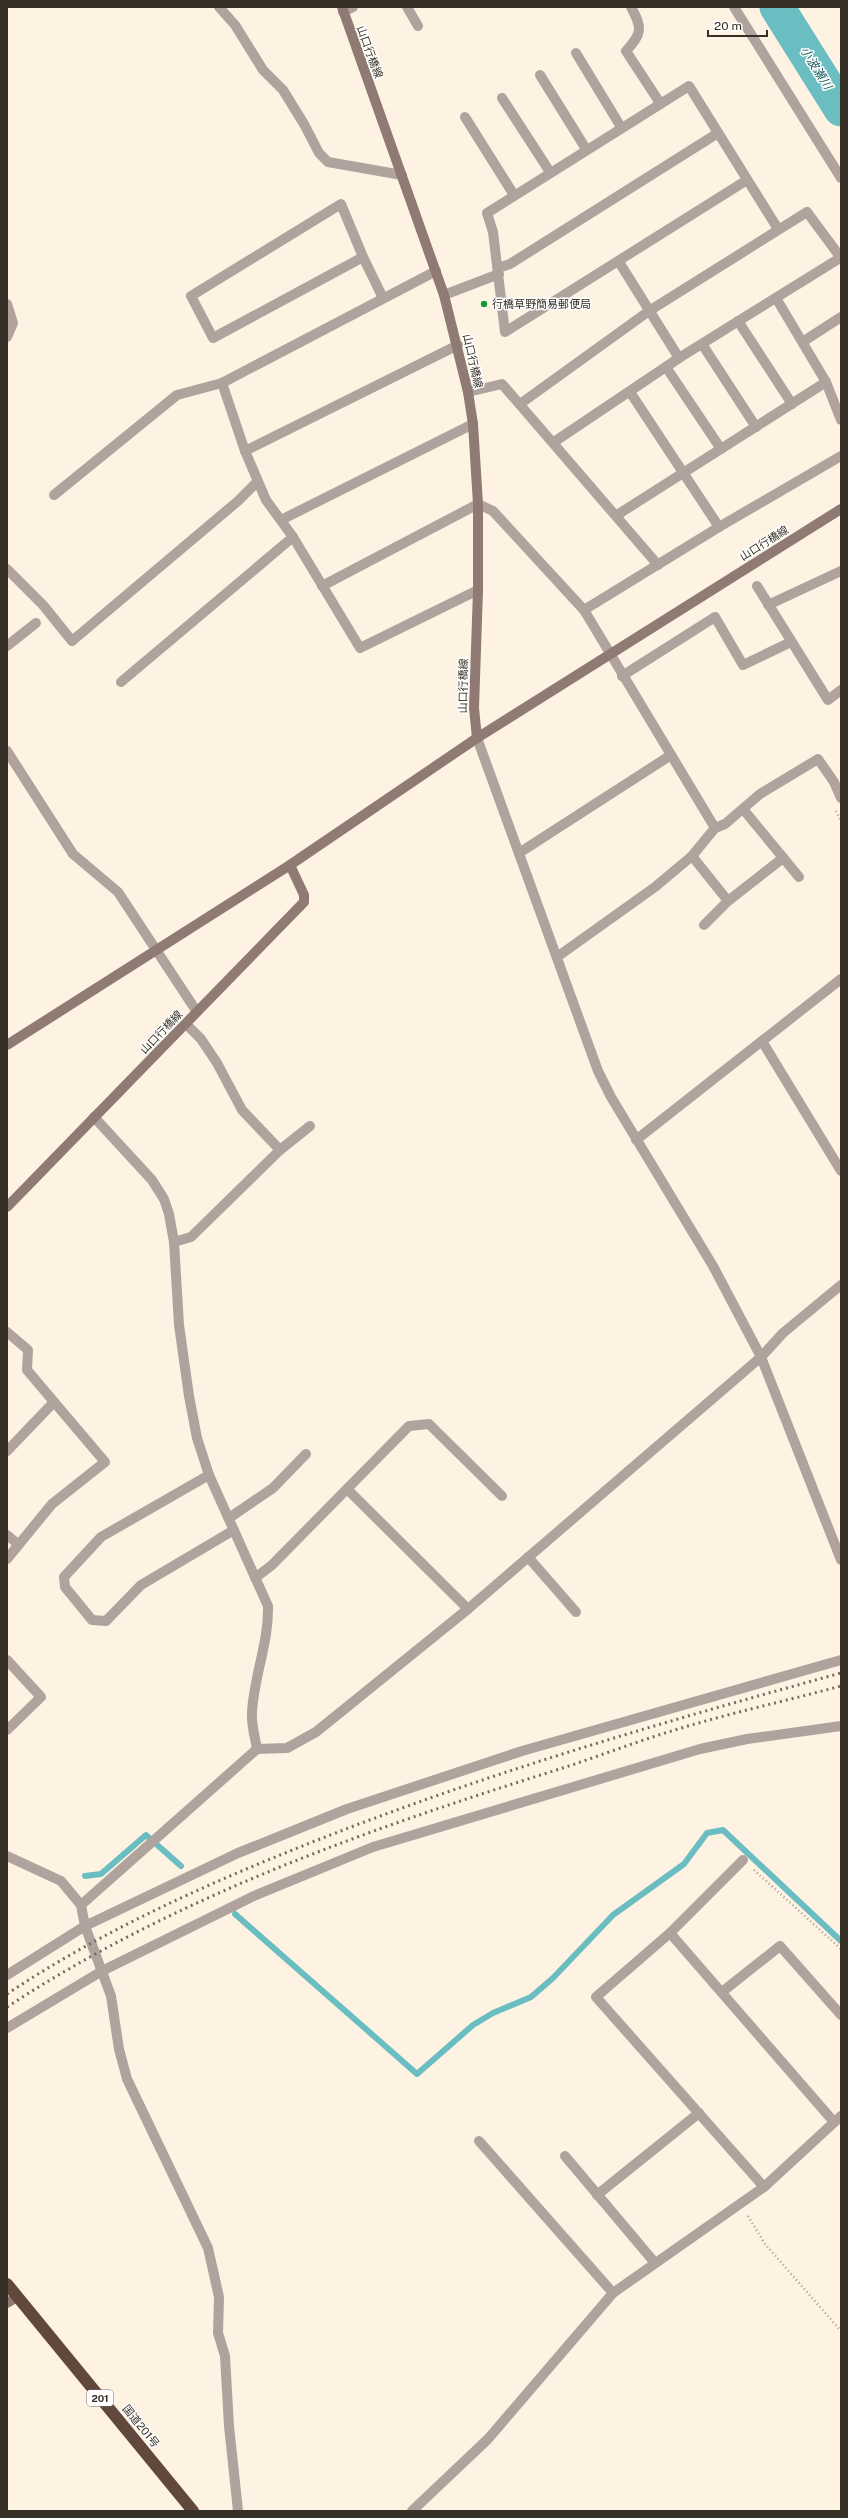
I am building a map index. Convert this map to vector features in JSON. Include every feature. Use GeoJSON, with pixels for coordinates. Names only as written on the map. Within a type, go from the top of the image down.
{"type":"FeatureCollection","features":[{"type":"Feature","properties":{"kind":"highway","name":"国道201号"},"geometry":{"type":"LineString","coordinates":[[7,2284],[12,2300],[193,2511]]}},
{"type":"Feature","properties":{"kind":"main road","name":"山口行橋線"},"geometry":{"type":"LineString","coordinates":[[342,10],[444,295],[458,345],[468,392],[473,424],[478,504],[478,590],[474,708],[477,738]]}},
{"type":"Feature","properties":{"kind":"main road","name":"山口行橋線"},"geometry":{"type":"LineString","coordinates":[[7,1045],[290,865],[477,738],[841,508]]}},
{"type":"Feature","properties":{"kind":"main road","name":"山口行橋線"},"geometry":{"type":"LineString","coordinates":[[7,1207],[304,902],[304,896],[290,865]]}},
{"type":"Feature","properties":{"kind":"street"},"geometry":{"type":"LineString","coordinates":[[219,7],[235,25],[263,70],[283,90],[304,124],[319,153],[328,162],[402,175]]}},
{"type":"Feature","properties":{"kind":"street"},"geometry":{"type":"LineString","coordinates":[[342,10],[353,7]]}},
{"type":"Feature","properties":{"kind":"street"},"geometry":{"type":"LineString","coordinates":[[407,7],[418,26]]}},
{"type":"Feature","properties":{"kind":"street"},"geometry":{"type":"LineString","coordinates":[[631,7],[640,28],[639,36],[626,51],[660,103]]}},
{"type":"Feature","properties":{"kind":"street"},"geometry":{"type":"LineString","coordinates":[[734,7],[841,178]]}},
{"type":"Feature","properties":{"kind":"street"},"geometry":{"type":"LineString","coordinates":[[576,52],[621,127]]}},
{"type":"Feature","properties":{"kind":"street"},"geometry":{"type":"LineString","coordinates":[[540,75],[586,149]]}},
{"type":"Feature","properties":{"kind":"street"},"geometry":{"type":"LineString","coordinates":[[747,180],[619,262],[505,332],[493,232],[487,213],[586,149],[689,86],[778,230]]}},
{"type":"Feature","properties":{"kind":"street"},"geometry":{"type":"LineString","coordinates":[[502,98],[550,172]]}},
{"type":"Feature","properties":{"kind":"street"},"geometry":{"type":"LineString","coordinates":[[465,117],[514,195]]}},
{"type":"Feature","properties":{"kind":"street"},"geometry":{"type":"LineString","coordinates":[[444,295],[498,271],[510,264],[718,134]]}},
{"type":"Feature","properties":{"kind":"street"},"geometry":{"type":"LineString","coordinates":[[363,257],[213,338],[191,296],[341,204],[363,257],[384,298]]}},
{"type":"Feature","properties":{"kind":"street"},"geometry":{"type":"LineString","coordinates":[[520,404],[649,311],[807,212],[841,258],[679,358],[554,442]]}},
{"type":"Feature","properties":{"kind":"street"},"geometry":{"type":"LineString","coordinates":[[619,262],[679,358]]}},
{"type":"Feature","properties":{"kind":"street"},"geometry":{"type":"LineString","coordinates":[[54,495],[177,395],[222,383],[436,271]]}},
{"type":"Feature","properties":{"kind":"street"},"geometry":{"type":"LineString","coordinates":[[776,298],[804,341],[826,382],[841,420]]}},
{"type":"Feature","properties":{"kind":"street"},"geometry":{"type":"LineString","coordinates":[[7,304],[13,323],[7,336]]}},
{"type":"Feature","properties":{"kind":"street"},"geometry":{"type":"LineString","coordinates":[[804,341],[841,317]]}},
{"type":"Feature","properties":{"kind":"street"},"geometry":{"type":"LineString","coordinates":[[738,321],[792,404]]}},
{"type":"Feature","properties":{"kind":"street"},"geometry":{"type":"LineString","coordinates":[[702,344],[756,427]]}},
{"type":"Feature","properties":{"kind":"street"},"geometry":{"type":"LineString","coordinates":[[245,451],[458,345]]}},
{"type":"Feature","properties":{"kind":"street"},"geometry":{"type":"LineString","coordinates":[[666,367],[721,450]]}},
{"type":"Feature","properties":{"kind":"street"},"geometry":{"type":"LineString","coordinates":[[617,515],[826,382]]}},
{"type":"Feature","properties":{"kind":"street"},"geometry":{"type":"LineString","coordinates":[[222,383],[245,451],[266,500],[293,537],[360,648],[478,590]]}},
{"type":"Feature","properties":{"kind":"street"},"geometry":{"type":"LineString","coordinates":[[468,392],[502,384],[617,515],[658,565]]}},
{"type":"Feature","properties":{"kind":"street"},"geometry":{"type":"LineString","coordinates":[[630,392],[719,527]]}},
{"type":"Feature","properties":{"kind":"street"},"geometry":{"type":"LineString","coordinates":[[281,520],[473,424]]}},
{"type":"Feature","properties":{"kind":"street"},"geometry":{"type":"LineString","coordinates":[[584,610],[719,527],[841,456]]}},
{"type":"Feature","properties":{"kind":"street"},"geometry":{"type":"LineString","coordinates":[[7,569],[43,605],[72,641],[238,501],[257,482]]}},
{"type":"Feature","properties":{"kind":"street"},"geometry":{"type":"LineString","coordinates":[[322,586],[478,504],[493,511],[584,610],[622,676],[715,828]]}},
{"type":"Feature","properties":{"kind":"street"},"geometry":{"type":"LineString","coordinates":[[121,682],[293,537]]}},
{"type":"Feature","properties":{"kind":"street"},"geometry":{"type":"LineString","coordinates":[[768,605],[841,571]]}},
{"type":"Feature","properties":{"kind":"street"},"geometry":{"type":"LineString","coordinates":[[757,586],[828,700],[841,690]]}},
{"type":"Feature","properties":{"kind":"street"},"geometry":{"type":"LineString","coordinates":[[622,676],[715,617],[743,665],[791,642]]}},
{"type":"Feature","properties":{"kind":"street"},"geometry":{"type":"LineString","coordinates":[[7,646],[36,623]]}},
{"type":"Feature","properties":{"kind":"street"},"geometry":{"type":"LineString","coordinates":[[477,738],[598,1071],[636,1140],[713,1266],[761,1357],[841,1560]]}},
{"type":"Feature","properties":{"kind":"street"},"geometry":{"type":"LineString","coordinates":[[7,751],[73,854],[118,892],[197,1012]]}},
{"type":"Feature","properties":{"kind":"street"},"geometry":{"type":"LineString","coordinates":[[519,853],[671,755]]}},
{"type":"Feature","properties":{"kind":"street"},"geometry":{"type":"LineString","coordinates":[[557,957],[633,904],[692,856],[715,828],[725,824],[760,794],[818,759],[834,782],[841,798]]}},
{"type":"Feature","properties":{"kind":"street"},"geometry":{"type":"LineString","coordinates":[[743,809],[799,877]]}},
{"type":"Feature","properties":{"kind":"street"},"geometry":{"type":"LineString","coordinates":[[692,856],[728,901]]}},
{"type":"Feature","properties":{"kind":"street"},"geometry":{"type":"LineString","coordinates":[[704,925],[728,901],[783,858]]}},
{"type":"Feature","properties":{"kind":"street"},"geometry":{"type":"LineString","coordinates":[[636,1140],[841,979]]}},
{"type":"Feature","properties":{"kind":"street"},"geometry":{"type":"LineString","coordinates":[[186,1024],[201,1039],[213,1057],[242,1110],[280,1150]]}},
{"type":"Feature","properties":{"kind":"street"},"geometry":{"type":"LineString","coordinates":[[762,1041],[841,1171]]}},
{"type":"Feature","properties":{"kind":"street"},"geometry":{"type":"LineString","coordinates":[[94,1117],[158,1188],[170,1214],[174,1242],[179,1325],[188,1396],[197,1438],[209,1475],[268,1606],[269,1626],[261,1655],[252,1713],[256,1749]]}},
{"type":"Feature","properties":{"kind":"street"},"geometry":{"type":"LineString","coordinates":[[174,1242],[191,1237],[280,1150],[310,1126]]}},
{"type":"Feature","properties":{"kind":"street"},"geometry":{"type":"LineString","coordinates":[[80,1905],[256,1749],[287,1748],[316,1732],[468,1610],[761,1357],[783,1333],[841,1285]]}},
{"type":"Feature","properties":{"kind":"street"},"geometry":{"type":"LineString","coordinates":[[7,1332],[28,1350],[28,1370],[105,1462],[52,1504],[7,1559]]}},
{"type":"Feature","properties":{"kind":"street"},"geometry":{"type":"LineString","coordinates":[[7,1452],[54,1402]]}},
{"type":"Feature","properties":{"kind":"street"},"geometry":{"type":"LineString","coordinates":[[256,1578],[272,1565],[409,1426],[429,1424],[502,1496]]}},
{"type":"Feature","properties":{"kind":"street"},"geometry":{"type":"LineString","coordinates":[[229,1518],[273,1488],[306,1454]]}},
{"type":"Feature","properties":{"kind":"street"},"geometry":{"type":"LineString","coordinates":[[209,1475],[101,1536],[64,1577],[65,1586],[92,1620],[106,1621],[141,1585],[234,1530]]}},
{"type":"Feature","properties":{"kind":"street"},"geometry":{"type":"LineString","coordinates":[[347,1489],[468,1610]]}},
{"type":"Feature","properties":{"kind":"street"},"geometry":{"type":"LineString","coordinates":[[7,1535],[18,1544]]}},
{"type":"Feature","properties":{"kind":"street"},"geometry":{"type":"LineString","coordinates":[[528,1558],[576,1612]]}},
{"type":"Feature","properties":{"kind":"street"},"geometry":{"type":"LineString","coordinates":[[7,1660],[41,1697],[7,1730]]}},
{"type":"Feature","properties":{"kind":"street"},"geometry":{"type":"LineString","coordinates":[[7,1974],[86,1926],[238,1853],[391,1793],[522,1751],[841,1660]]}},
{"type":"Feature","properties":{"kind":"street"},"geometry":{"type":"LineString","coordinates":[[7,2028],[102,1971],[254,1896],[373,1847],[700,1749],[747,1739],[841,1726]]}},
{"type":"Feature","properties":{"kind":"street"},"geometry":{"type":"LineString","coordinates":[[7,1856],[61,1881],[80,1905],[111,1996],[119,2049],[127,2079],[208,2248],[219,2297],[218,2333],[225,2356],[229,2426],[238,2511]]}},
{"type":"Feature","properties":{"kind":"street"},"geometry":{"type":"LineString","coordinates":[[743,1860],[670,1933],[596,1997],[764,2187]]}},
{"type":"Feature","properties":{"kind":"street"},"geometry":{"type":"LineString","coordinates":[[412,2511],[488,2439],[612,2293],[764,2187],[838,2119],[670,1933]]}},
{"type":"Feature","properties":{"kind":"street"},"geometry":{"type":"LineString","coordinates":[[722,1992],[780,1946],[841,2015]]}},
{"type":"Feature","properties":{"kind":"street"},"geometry":{"type":"LineString","coordinates":[[597,2195],[699,2113]]}},
{"type":"Feature","properties":{"kind":"street"},"geometry":{"type":"LineString","coordinates":[[478,2141],[612,2293]]}},
{"type":"Feature","properties":{"kind":"street"},"geometry":{"type":"LineString","coordinates":[[565,2156],[655,2263]]}},
{"type":"Feature","properties":{"kind":"path"},"geometry":{"type":"LineString","coordinates":[[743,1860],[841,1949]]}},
{"type":"Feature","properties":{"kind":"path"},"geometry":{"type":"LineString","coordinates":[[741,2204],[765,2244],[841,2331]]}},
{"type":"Feature","properties":{"kind":"waterway","name":"小波瀬川"},"geometry":{"type":"LineString","coordinates":[[777,7],[841,109]]}},
{"type":"Feature","properties":{"kind":"waterway"},"geometry":{"type":"LineString","coordinates":[[235,1914],[417,2074],[473,2025],[493,2013],[531,1997],[553,1978],[613,1915],[684,1864],[707,1833],[723,1830],[841,1941]]}},
{"type":"Feature","properties":{"kind":"waterway"},"geometry":{"type":"LineString","coordinates":[[85,1876],[101,1874],[146,1835],[181,1866]]}},
{"type":"Feature","properties":{"kind":"railway"},"geometry":{"type":"LineString","coordinates":[[7,1994],[42,1971],[115,1930],[190,1894],[305,1845],[504,1773],[705,1711],[841,1673]]}},
{"type":"Feature","properties":{"kind":"railway"},"geometry":{"type":"LineString","coordinates":[[7,2007],[70,1968],[135,1933],[201,1901],[337,1844],[407,1819],[684,1727],[841,1686]]}},
{"type":"Feature","properties":{"kind":"place","name":"行橋草野簡易郵便局"},"geometry":{"type":"Point","coordinates":[484,304]}}]}
